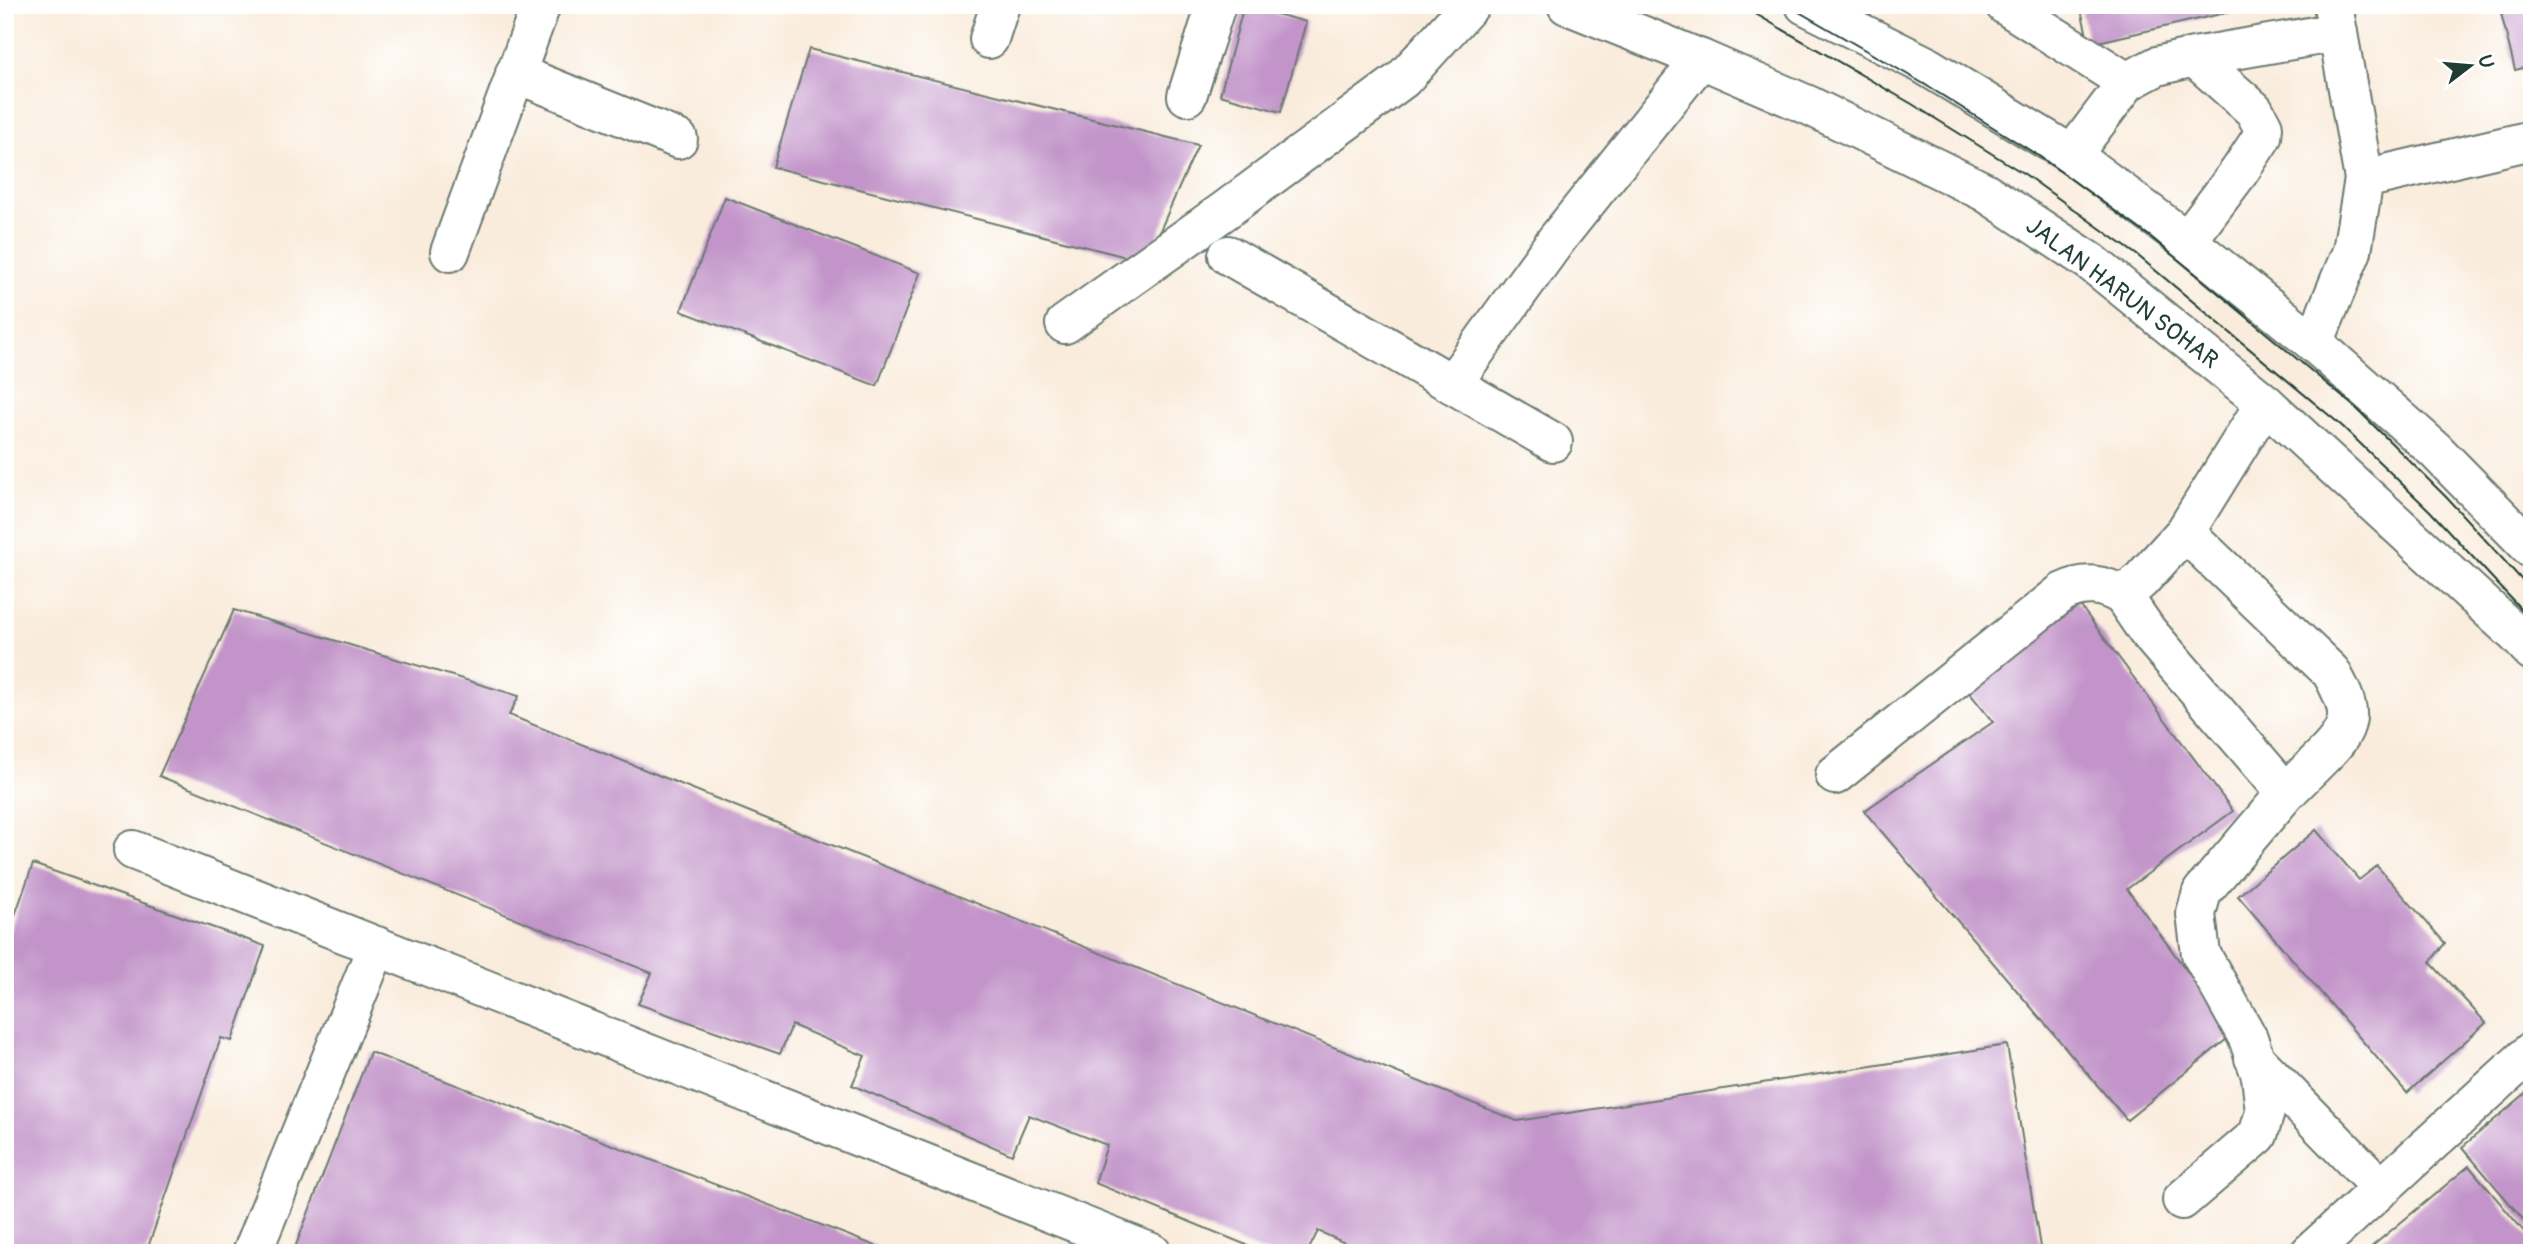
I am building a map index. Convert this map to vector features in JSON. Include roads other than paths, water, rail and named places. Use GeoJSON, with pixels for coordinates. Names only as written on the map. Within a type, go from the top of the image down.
{"type":"FeatureCollection","features":[{"type":"Feature","properties":{"kind":"main road"},"geometry":{"type":"LineString","coordinates":[[450,252],[541,5]]}},
{"type":"Feature","properties":{"kind":"main road"},"geometry":{"type":"LineString","coordinates":[[1187,96],[1216,5]]}},
{"type":"Feature","properties":{"kind":"main road"},"geometry":{"type":"LineString","coordinates":[[1065,324],[1402,79],[1470,5]]}},
{"type":"Feature","properties":{"kind":"main road","name":"JALAN HARUN SOHAR"},"geometry":{"type":"LineString","coordinates":[[1567,5],[1810,106],[1985,192],[2091,262],[2265,403],[2498,616],[2532,651]]}},
{"type":"Feature","properties":{"kind":"main road"},"geometry":{"type":"LineString","coordinates":[[1805,5],[1923,64],[2072,155],[2187,241],[2314,343],[2435,450],[2532,549]]}},
{"type":"Feature","properties":{"kind":"main road"},"geometry":{"type":"LineString","coordinates":[[2005,5],[2127,82]]}},
{"type":"Feature","properties":{"kind":"main road"},"geometry":{"type":"LineString","coordinates":[[2072,155],[2127,82],[2157,66],[2335,19],[2364,178],[2352,251],[2314,343]]}},
{"type":"Feature","properties":{"kind":"main road"},"geometry":{"type":"LineString","coordinates":[[2187,241],[2239,172],[2262,137],[2263,127],[2254,110],[2194,57]]}},
{"type":"Feature","properties":{"kind":"main road"},"geometry":{"type":"LineString","coordinates":[[1452,384],[1557,240],[1701,59]]}},
{"type":"Feature","properties":{"kind":"main road"},"geometry":{"type":"LineString","coordinates":[[515,72],[678,139]]}},
{"type":"Feature","properties":{"kind":"main road"},"geometry":{"type":"LineString","coordinates":[[2364,178],[2532,140]]}},
{"type":"Feature","properties":{"kind":"main road"},"geometry":{"type":"LineString","coordinates":[[1228,255],[1553,442]]}},
{"type":"Feature","properties":{"kind":"main road"},"geometry":{"type":"LineString","coordinates":[[2123,596],[2185,532],[2265,403]]}},
{"type":"Feature","properties":{"kind":"main road"},"geometry":{"type":"LineString","coordinates":[[2182,1200],[2258,1135],[2265,1112],[2261,1076],[2248,1038],[2201,954],[2196,915],[2202,892],[2286,793],[2342,736],[2347,708],[2330,672],[2185,532]]}},
{"type":"Feature","properties":{"kind":"main road"},"geometry":{"type":"LineString","coordinates":[[1835,775],[2063,592],[2089,584],[2108,587],[2123,596],[2147,631],[2286,793]]}},
{"type":"Feature","properties":{"kind":"main road"},"geometry":{"type":"LineString","coordinates":[[133,850],[1152,1253]]}},
{"type":"Feature","properties":{"kind":"main road"},"geometry":{"type":"LineString","coordinates":[[252,1253],[377,946]]}},
{"type":"Feature","properties":{"kind":"main road"},"geometry":{"type":"LineString","coordinates":[[2310,1253],[2532,1052]]}},
{"type":"Feature","properties":{"kind":"main road"},"geometry":{"type":"LineString","coordinates":[[2254,1058],[2381,1188]]}},
{"type":"Feature","properties":{"kind":"tram line"},"geometry":{"type":"LineString","coordinates":[[1740,5],[1912,104],[2026,175],[2137,255],[2342,426],[2430,511],[2532,621]]}},
{"type":"Feature","properties":{"kind":"tram line"},"geometry":{"type":"LineString","coordinates":[[1787,5],[1924,84],[2039,156],[2151,237],[2357,409],[2446,497],[2532,591]]}}]}
